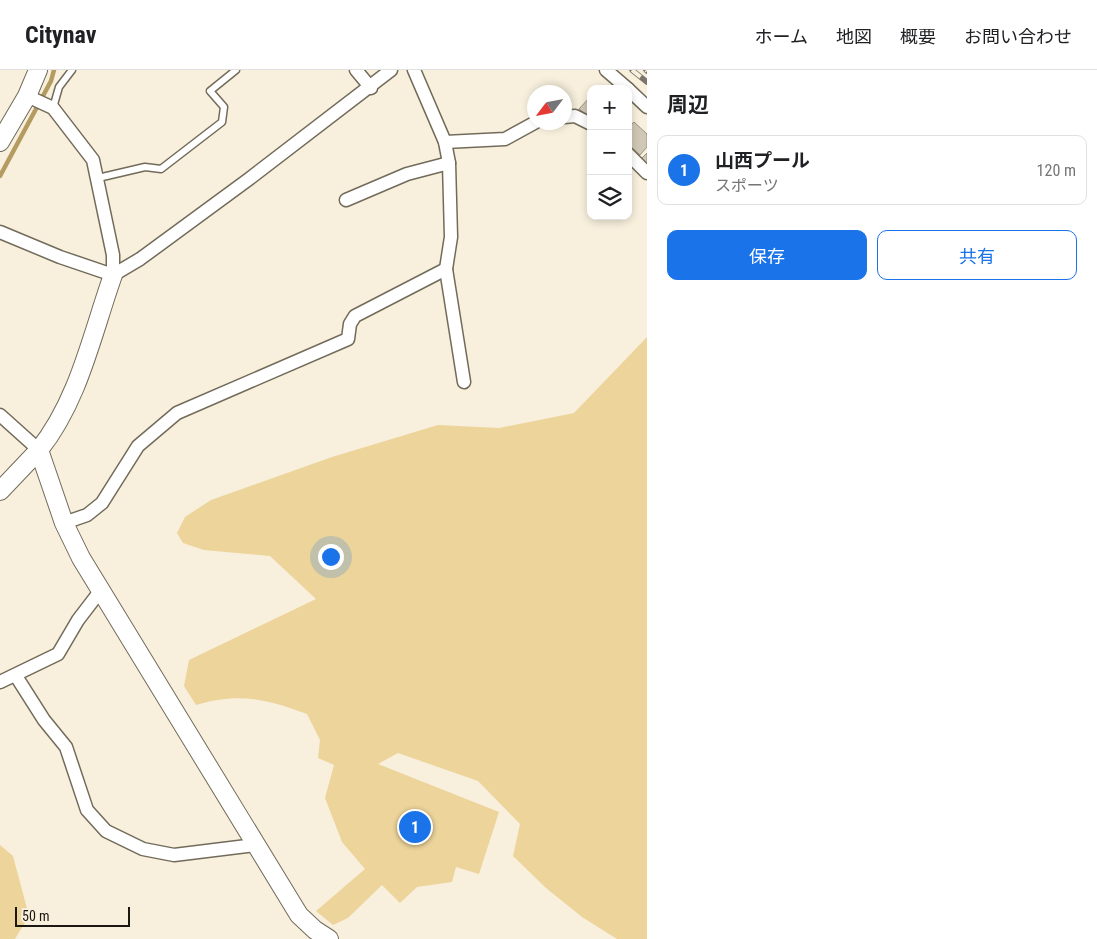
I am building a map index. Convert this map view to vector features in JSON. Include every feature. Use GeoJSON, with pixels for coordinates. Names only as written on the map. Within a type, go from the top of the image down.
{"type":"FeatureCollection","features":[{"type":"Feature","properties":{"kind":"street"},"geometry":{"type":"LineString","coordinates":[[0,142],[30,98],[38,70]]}},
{"type":"Feature","properties":{"kind":"street"},"geometry":{"type":"LineString","coordinates":[[356,70],[371,88]]}},
{"type":"Feature","properties":{"kind":"street"},"geometry":{"type":"LineString","coordinates":[[0,232],[60,257],[113,275],[140,259],[371,88],[391,70]]}},
{"type":"Feature","properties":{"kind":"street"},"geometry":{"type":"LineString","coordinates":[[414,70],[445,142],[449,164],[451,237],[446,269],[464,382]]}},
{"type":"Feature","properties":{"kind":"street"},"geometry":{"type":"LineString","coordinates":[[606,70],[623,85]]}},
{"type":"Feature","properties":{"kind":"street"},"geometry":{"type":"LineString","coordinates":[[632,93],[647,107]]}},
{"type":"Feature","properties":{"kind":"street"},"geometry":{"type":"LineString","coordinates":[[0,491],[56,429],[67,406],[113,275],[112,255],[93,160],[50,107],[30,98]]}},
{"type":"Feature","properties":{"kind":"street"},"geometry":{"type":"LineString","coordinates":[[572,116],[587,122]]}},
{"type":"Feature","properties":{"kind":"street"},"geometry":{"type":"LineString","coordinates":[[445,142],[505,139],[527,127]]}},
{"type":"Feature","properties":{"kind":"street"},"geometry":{"type":"LineString","coordinates":[[632,158],[647,173]]}},
{"type":"Feature","properties":{"kind":"street"},"geometry":{"type":"LineString","coordinates":[[346,200],[407,174],[449,164]]}},
{"type":"Feature","properties":{"kind":"street"},"geometry":{"type":"LineString","coordinates":[[64,523],[95,510],[102,503],[138,446],[177,413],[348,339],[350,324],[354,316],[446,269]]}},
{"type":"Feature","properties":{"kind":"street"},"geometry":{"type":"LineString","coordinates":[[0,415],[39,450],[64,523],[101,590],[299,915],[315,930],[329,939]]}},
{"type":"Feature","properties":{"kind":"street"},"geometry":{"type":"LineString","coordinates":[[0,682],[16,676],[58,654],[78,620],[101,590]]}},
{"type":"Feature","properties":{"kind":"street"},"geometry":{"type":"LineString","coordinates":[[16,676],[44,720],[66,747],[86,810],[106,831],[143,849],[174,855],[255,845]]}},
{"type":"Feature","properties":{"kind":"lane"},"geometry":{"type":"LineString","coordinates":[[50,107],[59,87],[72,70]]}},
{"type":"Feature","properties":{"kind":"lane"},"geometry":{"type":"LineString","coordinates":[[98,178],[146,167],[161,169],[222,122],[224,107],[210,91],[236,70]]}},
{"type":"Feature","properties":{"kind":"shaded area"},"geometry":{"type":"Polygon","coordinates":[[[647,337],[647,939],[617,939],[582,917],[546,888],[513,856],[520,824],[478,781],[398,753],[378,764],[499,812],[479,874],[456,867],[452,882],[417,887],[400,903],[382,885],[348,918],[333,925],[316,911],[365,869],[342,842],[325,798],[334,765],[318,758],[320,740],[307,714],[279,704],[252,699],[225,699],[196,705],[184,686],[189,660],[316,599],[270,556],[204,550],[183,543],[177,533],[185,517],[211,500],[332,457],[438,425],[499,428],[574,413],[647,337]]]}},
{"type":"Feature","properties":{"kind":"shaded area"},"geometry":{"type":"Polygon","coordinates":[[[0,845],[13,856],[29,916],[15,939],[0,939],[0,845]]]}},
{"type":"Feature","properties":{"kind":"building"},"geometry":{"type":"Polygon","coordinates":[[[587,100],[587,115],[579,109],[587,100]]]}},
{"type":"Feature","properties":{"kind":"building"},"geometry":{"type":"Polygon","coordinates":[[[634,122],[647,134],[647,147],[640,155],[632,148],[632,124],[634,122]]]}},
{"type":"Feature","properties":{"kind":"building"},"geometry":{"type":"Polygon","coordinates":[[[647,153],[647,167],[640,160],[647,153]]]}},
{"type":"Feature","properties":{"kind":"waterway"},"geometry":{"type":"LineString","coordinates":[[0,176],[51,81],[54,70]]}},
{"type":"Feature","properties":{"kind":"railway"},"geometry":{"type":"LineString","coordinates":[[632,70],[647,82]]}},
{"type":"Feature","properties":{"kind":"place","name":"山西プール"},"geometry":{"type":"Point","coordinates":[415,827]}}]}
